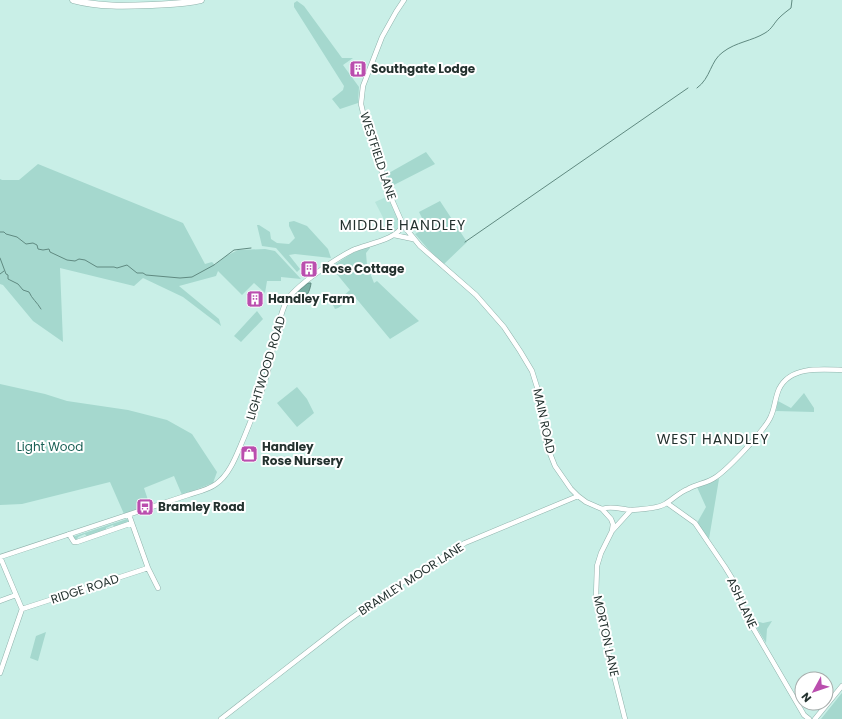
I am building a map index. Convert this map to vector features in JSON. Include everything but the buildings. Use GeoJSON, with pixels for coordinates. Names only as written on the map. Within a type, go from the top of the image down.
{"type":"FeatureCollection","features":[{"type":"Feature","properties":{"kind":"main road"},"geometry":{"type":"LineString","coordinates":[[72,0],[101,6],[118,6],[178,4],[201,0]]}},
{"type":"Feature","properties":{"kind":"street","name":"WESTFIELD LANE"},"geometry":{"type":"LineString","coordinates":[[402,225],[389,193],[365,121],[361,104],[363,86],[382,37],[404,0]]}},
{"type":"Feature","properties":{"kind":"street"},"geometry":{"type":"LineString","coordinates":[[394,235],[401,229],[402,225]]}},
{"type":"Feature","properties":{"kind":"street","name":"MAIN ROAD"},"geometry":{"type":"LineString","coordinates":[[402,225],[413,239],[476,294],[504,327],[532,371],[537,387],[544,435],[550,455],[571,489],[578,496],[602,509],[631,510],[660,506],[683,491],[710,481],[725,469],[749,445],[768,421],[772,415],[780,388],[788,378],[808,370],[842,370]]}},
{"type":"Feature","properties":{"kind":"street"},"geometry":{"type":"LineString","coordinates":[[394,235],[413,239]]}},
{"type":"Feature","properties":{"kind":"street","name":"LIGHTWOOD ROAD"},"geometry":{"type":"LineString","coordinates":[[0,557],[129,515],[217,484],[223,478],[235,459],[257,404],[269,368],[283,312],[290,295],[299,286],[342,256],[359,247],[394,235]]}},
{"type":"Feature","properties":{"kind":"street","name":"BRAMLEY MOOR LANE"},"geometry":{"type":"LineString","coordinates":[[221,719],[362,610],[395,587],[465,543],[578,496]]}},
{"type":"Feature","properties":{"kind":"street","name":"ASH LANE"},"geometry":{"type":"LineString","coordinates":[[666,503],[695,523],[725,567],[733,580],[744,614],[805,717],[809,719]]}},
{"type":"Feature","properties":{"kind":"street"},"geometry":{"type":"LineString","coordinates":[[602,509],[611,519],[613,524],[612,531]]}},
{"type":"Feature","properties":{"kind":"street","name":"MORTON LANE"},"geometry":{"type":"LineString","coordinates":[[625,719],[600,620],[596,597],[596,579],[597,566],[601,553],[612,531],[631,510]]}},
{"type":"Feature","properties":{"kind":"street"},"geometry":{"type":"LineString","coordinates":[[129,515],[148,568],[158,588]]}},
{"type":"Feature","properties":{"kind":"street"},"geometry":{"type":"LineString","coordinates":[[69,534],[74,542],[77,542],[132,523]]}},
{"type":"Feature","properties":{"kind":"street"},"geometry":{"type":"LineString","coordinates":[[0,557],[22,609],[0,673]]}},
{"type":"Feature","properties":{"kind":"street","name":"RIDGE ROAD"},"geometry":{"type":"LineString","coordinates":[[22,609],[148,568]]}},
{"type":"Feature","properties":{"kind":"street"},"geometry":{"type":"LineString","coordinates":[[0,601],[16,596]]}},
{"type":"Feature","properties":{"kind":"street"},"geometry":{"type":"LineString","coordinates":[[815,719],[842,686]]}},
{"type":"Feature","properties":{"kind":"shaded area"},"geometry":{"type":"Polygon","coordinates":[[[388,196],[398,218],[399,224],[397,230],[391,233],[375,202],[388,196]]]}},
{"type":"Feature","properties":{"kind":"shaded area"},"geometry":{"type":"Polygon","coordinates":[[[308,283],[311,283],[309,291],[301,301],[297,303],[289,302],[294,295],[308,283]]]}},
{"type":"Feature","properties":{"kind":"green space"},"geometry":{"type":"Polygon","coordinates":[[[297,1],[304,6],[342,58],[353,58],[343,65],[359,87],[358,103],[340,109],[332,99],[343,90],[344,86],[294,7],[294,3],[297,1]]]}},
{"type":"Feature","properties":{"kind":"green space"},"geometry":{"type":"Polygon","coordinates":[[[426,152],[435,164],[390,187],[387,174],[426,152]]]}},
{"type":"Feature","properties":{"kind":"green space"},"geometry":{"type":"Polygon","coordinates":[[[38,164],[183,223],[205,264],[212,262],[215,265],[226,256],[238,250],[265,249],[275,251],[301,279],[281,277],[281,281],[267,281],[265,293],[254,283],[242,295],[218,271],[216,276],[179,286],[219,319],[221,326],[183,297],[143,278],[134,286],[60,268],[63,342],[33,321],[3,285],[0,284],[0,179],[19,180],[38,164]]]}},
{"type":"Feature","properties":{"kind":"green space"},"geometry":{"type":"Polygon","coordinates":[[[440,201],[467,242],[444,264],[415,234],[427,228],[419,212],[440,201]]]}},
{"type":"Feature","properties":{"kind":"green space"},"geometry":{"type":"Polygon","coordinates":[[[294,221],[307,226],[328,249],[331,258],[295,254],[289,255],[300,269],[297,272],[276,248],[262,246],[257,225],[270,232],[271,239],[277,243],[289,244],[295,238],[289,226],[289,222],[294,221]]]}},
{"type":"Feature","properties":{"kind":"green space"},"geometry":{"type":"Polygon","coordinates":[[[369,246],[370,248],[366,253],[367,265],[374,283],[377,281],[419,321],[390,339],[355,297],[338,308],[335,309],[333,305],[350,290],[331,267],[351,254],[369,246]]]}},
{"type":"Feature","properties":{"kind":"green space"},"geometry":{"type":"Polygon","coordinates":[[[257,311],[263,319],[241,342],[234,336],[257,311]]]}},
{"type":"Feature","properties":{"kind":"green space","name":"Light Wood"},"geometry":{"type":"Polygon","coordinates":[[[0,384],[45,394],[67,401],[128,410],[167,420],[192,434],[217,472],[213,483],[182,495],[174,476],[144,488],[150,506],[124,514],[110,482],[22,504],[0,505],[0,384]]]}},
{"type":"Feature","properties":{"kind":"green space"},"geometry":{"type":"Polygon","coordinates":[[[297,387],[307,399],[314,413],[297,427],[277,403],[297,387]]]}},
{"type":"Feature","properties":{"kind":"green space"},"geometry":{"type":"Polygon","coordinates":[[[804,393],[814,408],[814,412],[776,411],[778,401],[791,408],[804,393]]]}},
{"type":"Feature","properties":{"kind":"green space"},"geometry":{"type":"Polygon","coordinates":[[[719,479],[709,539],[697,523],[706,507],[697,487],[719,479]]]}},
{"type":"Feature","properties":{"kind":"green space"},"geometry":{"type":"Polygon","coordinates":[[[127,519],[129,522],[115,528],[113,525],[106,528],[106,531],[87,537],[85,534],[78,537],[77,540],[74,540],[72,537],[127,519]]]}},
{"type":"Feature","properties":{"kind":"green space"},"geometry":{"type":"Polygon","coordinates":[[[752,620],[763,623],[772,621],[767,629],[766,643],[752,620]]]}},
{"type":"Feature","properties":{"kind":"green space"},"geometry":{"type":"Polygon","coordinates":[[[46,632],[38,661],[30,658],[36,636],[46,632]]]}},
{"type":"Feature","properties":{"kind":"green space"},"geometry":{"type":"Polygon","coordinates":[[[842,693],[842,719],[821,719],[827,711],[834,711],[834,703],[842,693]]]}},
{"type":"Feature","properties":{"kind":"waterway"},"geometry":{"type":"LineString","coordinates":[[697,88],[702,84],[715,60],[723,52],[733,46],[760,36],[771,28],[779,18],[791,8],[792,0]]}},
{"type":"Feature","properties":{"kind":"waterway"},"geometry":{"type":"LineString","coordinates":[[465,242],[688,88]]}},
{"type":"Feature","properties":{"kind":"waterway"},"geometry":{"type":"LineString","coordinates":[[0,232],[17,237],[26,244],[33,243],[37,245],[38,249],[49,249],[50,252],[67,260],[85,260],[97,267],[117,268],[127,265],[137,273],[180,278],[192,277],[214,265],[234,250],[251,248]]}},
{"type":"Feature","properties":{"kind":"waterway"},"geometry":{"type":"LineString","coordinates":[[0,258],[6,274],[8,275],[8,279],[18,284],[23,290],[29,292],[41,309]]}},
{"type":"Feature","properties":{"kind":"waterway"},"geometry":{"type":"LineString","coordinates":[[0,274],[4,271]]}},
{"type":"Feature","properties":{"kind":"place","name":"Southgate Lodge"},"geometry":{"type":"Point","coordinates":[358,69]}},
{"type":"Feature","properties":{"kind":"place","name":"Rose Cottage"},"geometry":{"type":"Point","coordinates":[309,269]}},
{"type":"Feature","properties":{"kind":"place","name":"Handley Farm"},"geometry":{"type":"Point","coordinates":[255,299]}},
{"type":"Feature","properties":{"kind":"place","name":"Handley Rose Nursery"},"geometry":{"type":"Point","coordinates":[249,454]}},
{"type":"Feature","properties":{"kind":"place","name":"Bramley Road"},"geometry":{"type":"Point","coordinates":[145,507]}},
{"type":"Feature","properties":{"kind":"district","name":"MIDDLE HANDLEY"},"geometry":{"type":"Point","coordinates":[403,225]}},
{"type":"Feature","properties":{"kind":"district","name":"WEST HANDLEY"},"geometry":{"type":"Point","coordinates":[713,439]}}]}
